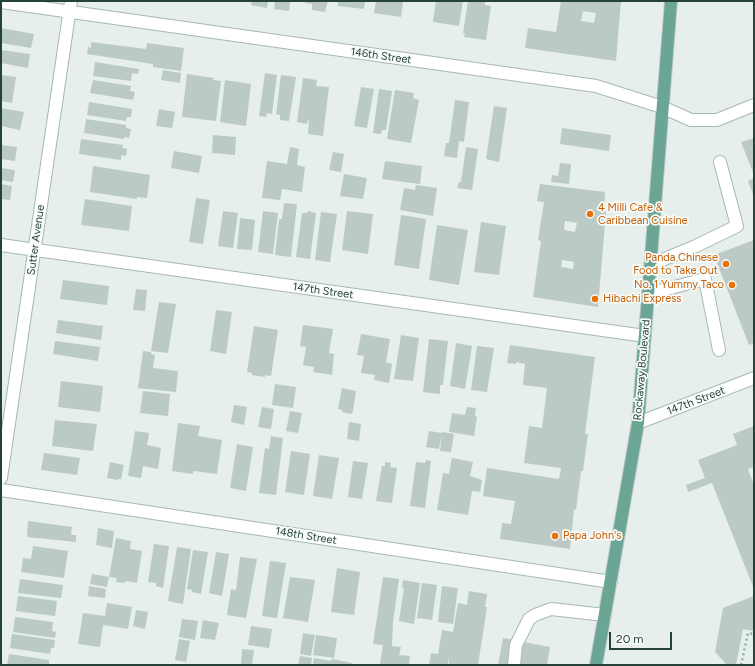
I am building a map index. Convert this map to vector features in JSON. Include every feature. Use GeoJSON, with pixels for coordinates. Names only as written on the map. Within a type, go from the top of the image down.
{"type":"FeatureCollection","features":[{"type":"Feature","properties":{"kind":"main road","name":"Rockaway Boulevard"},"geometry":{"type":"LineString","coordinates":[[596,665],[638,423],[671,1]]}},
{"type":"Feature","properties":{"kind":"street","name":"146th Street"},"geometry":{"type":"LineString","coordinates":[[1,2],[70,6],[596,86],[662,107],[691,120],[718,120],[754,105]]}},
{"type":"Feature","properties":{"kind":"street","name":"Sutter Avenue"},"geometry":{"type":"LineString","coordinates":[[1,478],[70,6]]}},
{"type":"Feature","properties":{"kind":"street"},"geometry":{"type":"LineString","coordinates":[[650,265],[696,246],[737,226],[720,162]]}},
{"type":"Feature","properties":{"kind":"street","name":"147th Street"},"geometry":{"type":"LineString","coordinates":[[1,246],[645,336]]}},
{"type":"Feature","properties":{"kind":"street"},"geometry":{"type":"LineString","coordinates":[[648,294],[705,279],[719,350]]}},
{"type":"Feature","properties":{"kind":"street","name":"147th Street"},"geometry":{"type":"LineString","coordinates":[[638,423],[754,378]]}},
{"type":"Feature","properties":{"kind":"street","name":"148th Street"},"geometry":{"type":"LineString","coordinates":[[1,490],[611,582]]}},
{"type":"Feature","properties":{"kind":"street"},"geometry":{"type":"LineString","coordinates":[[514,665],[516,645],[529,619],[535,615],[550,609],[605,615]]}},
{"type":"Feature","properties":{"kind":"path"},"geometry":{"type":"LineString","coordinates":[[741,665],[748,633],[754,634]]}},
{"type":"Feature","properties":{"kind":"building"},"geometry":{"type":"Polygon","coordinates":[[[252,1],[268,1],[267,8],[251,5],[252,1]]]}},
{"type":"Feature","properties":{"kind":"building"},"geometry":{"type":"Polygon","coordinates":[[[275,1],[290,1],[289,11],[274,9],[275,1]]]}},
{"type":"Feature","properties":{"kind":"building"},"geometry":{"type":"Polygon","coordinates":[[[306,1],[328,1],[325,12],[312,10],[312,4],[305,3],[306,1]]]}},
{"type":"Feature","properties":{"kind":"building"},"geometry":{"type":"Polygon","coordinates":[[[338,1],[365,1],[364,9],[338,6],[338,1]]]}},
{"type":"Feature","properties":{"kind":"building"},"geometry":{"type":"Polygon","coordinates":[[[376,1],[403,1],[401,17],[374,13],[376,1]]]}},
{"type":"Feature","properties":{"kind":"building"},"geometry":{"type":"Polygon","coordinates":[[[436,1],[463,1],[459,26],[433,22],[436,1]]]}},
{"type":"Feature","properties":{"kind":"building"},"geometry":{"type":"Polygon","coordinates":[[[468,1],[485,1],[485,5],[491,6],[486,40],[464,37],[465,33],[463,33],[468,1]]]}},
{"type":"Feature","properties":{"kind":"building"},"geometry":{"type":"Polygon","coordinates":[[[561,1],[621,1],[616,61],[525,48],[528,28],[556,32],[561,1]],[[583,11],[581,21],[594,23],[596,13],[583,11]]]}},
{"type":"Feature","properties":{"kind":"building"},"geometry":{"type":"Polygon","coordinates":[[[1,28],[34,34],[31,48],[1,43],[1,28]]]}},
{"type":"Feature","properties":{"kind":"building"},"geometry":{"type":"Polygon","coordinates":[[[91,42],[146,49],[147,43],[184,48],[181,71],[153,67],[153,64],[87,54],[88,47],[91,48],[91,42]]]}},
{"type":"Feature","properties":{"kind":"building"},"geometry":{"type":"Polygon","coordinates":[[[1,50],[30,54],[28,68],[1,63],[1,50]]]}},
{"type":"Feature","properties":{"kind":"building"},"geometry":{"type":"Polygon","coordinates":[[[95,62],[139,69],[138,74],[132,73],[131,81],[93,76],[95,62]]]}},
{"type":"Feature","properties":{"kind":"building"},"geometry":{"type":"Polygon","coordinates":[[[163,70],[181,73],[180,83],[161,80],[163,70]]]}},
{"type":"Feature","properties":{"kind":"building"},"geometry":{"type":"Polygon","coordinates":[[[265,73],[277,75],[272,114],[267,113],[266,117],[259,116],[265,73]]]}},
{"type":"Feature","properties":{"kind":"building"},"geometry":{"type":"Polygon","coordinates":[[[187,74],[214,78],[213,80],[221,81],[216,121],[182,117],[187,74]]]}},
{"type":"Feature","properties":{"kind":"building"},"geometry":{"type":"Polygon","coordinates":[[[1,75],[16,77],[12,103],[1,101],[1,75]]]}},
{"type":"Feature","properties":{"kind":"building"},"geometry":{"type":"Polygon","coordinates":[[[281,75],[296,77],[289,121],[280,120],[280,115],[276,114],[281,75]]]}},
{"type":"Feature","properties":{"kind":"building"},"geometry":{"type":"Polygon","coordinates":[[[303,78],[317,80],[316,86],[329,87],[323,136],[308,134],[309,120],[307,124],[297,122],[303,78]]]}},
{"type":"Feature","properties":{"kind":"building"},"geometry":{"type":"Polygon","coordinates":[[[93,80],[131,86],[130,91],[135,92],[133,100],[90,93],[93,80]]]}},
{"type":"Feature","properties":{"kind":"building"},"geometry":{"type":"Polygon","coordinates":[[[225,80],[251,84],[246,126],[220,122],[225,80]]]}},
{"type":"Feature","properties":{"kind":"building"},"geometry":{"type":"Polygon","coordinates":[[[361,87],[374,89],[367,128],[354,126],[361,87]]]}},
{"type":"Feature","properties":{"kind":"building"},"geometry":{"type":"Polygon","coordinates":[[[379,89],[392,91],[386,130],[382,130],[381,134],[373,133],[379,89]]]}},
{"type":"Feature","properties":{"kind":"building"},"geometry":{"type":"Polygon","coordinates":[[[395,90],[414,93],[413,98],[419,100],[411,143],[387,139],[395,90]]]}},
{"type":"Feature","properties":{"kind":"building"},"geometry":{"type":"Polygon","coordinates":[[[455,100],[469,102],[464,142],[459,141],[457,158],[444,156],[446,143],[449,143],[455,100]]]}},
{"type":"Feature","properties":{"kind":"building"},"geometry":{"type":"Polygon","coordinates":[[[89,102],[132,109],[131,117],[127,117],[126,121],[87,115],[89,102]]]}},
{"type":"Feature","properties":{"kind":"building"},"geometry":{"type":"Polygon","coordinates":[[[494,106],[507,108],[499,162],[486,159],[494,106]]]}},
{"type":"Feature","properties":{"kind":"building"},"geometry":{"type":"Polygon","coordinates":[[[1,108],[24,112],[20,130],[1,126],[1,108]]]}},
{"type":"Feature","properties":{"kind":"building"},"geometry":{"type":"Polygon","coordinates":[[[159,109],[175,112],[172,128],[156,126],[159,109]]]}},
{"type":"Feature","properties":{"kind":"building"},"geometry":{"type":"Polygon","coordinates":[[[86,119],[126,125],[126,128],[131,129],[129,138],[124,137],[124,139],[84,133],[86,119]]]}},
{"type":"Feature","properties":{"kind":"building"},"geometry":{"type":"Polygon","coordinates":[[[562,128],[611,135],[609,151],[560,144],[562,128]]]}},
{"type":"Feature","properties":{"kind":"building"},"geometry":{"type":"Polygon","coordinates":[[[213,135],[236,137],[235,155],[212,153],[213,135]]]}},
{"type":"Feature","properties":{"kind":"building"},"geometry":{"type":"Polygon","coordinates":[[[754,138],[754,175],[741,142],[754,138]]]}},
{"type":"Feature","properties":{"kind":"building"},"geometry":{"type":"Polygon","coordinates":[[[81,139],[123,145],[122,148],[127,149],[126,156],[121,155],[121,160],[79,154],[81,139]]]}},
{"type":"Feature","properties":{"kind":"building"},"geometry":{"type":"Polygon","coordinates":[[[1,145],[17,147],[15,161],[1,159],[1,145]]]}},
{"type":"Feature","properties":{"kind":"building"},"geometry":{"type":"Polygon","coordinates":[[[290,147],[299,149],[297,165],[305,167],[302,192],[282,189],[280,200],[262,198],[267,161],[287,164],[290,147]]]}},
{"type":"Feature","properties":{"kind":"building"},"geometry":{"type":"Polygon","coordinates":[[[466,147],[478,149],[472,190],[457,188],[459,182],[461,182],[466,147]]]}},
{"type":"Feature","properties":{"kind":"building"},"geometry":{"type":"Polygon","coordinates":[[[174,151],[202,156],[199,173],[171,168],[174,151]]]}},
{"type":"Feature","properties":{"kind":"building"},"geometry":{"type":"Polygon","coordinates":[[[333,152],[344,154],[341,172],[329,170],[333,152]]]}},
{"type":"Feature","properties":{"kind":"building"},"geometry":{"type":"Polygon","coordinates":[[[385,161],[422,166],[420,184],[382,179],[385,161]]]}},
{"type":"Feature","properties":{"kind":"building"},"geometry":{"type":"Polygon","coordinates":[[[560,163],[571,164],[569,184],[551,182],[552,175],[558,176],[560,163]]]}},
{"type":"Feature","properties":{"kind":"building"},"geometry":{"type":"Polygon","coordinates":[[[93,166],[150,175],[147,198],[137,197],[137,199],[90,192],[93,166]]]}},
{"type":"Feature","properties":{"kind":"building"},"geometry":{"type":"Polygon","coordinates":[[[1,168],[15,170],[13,182],[1,180],[1,168]]]}},
{"type":"Feature","properties":{"kind":"building"},"geometry":{"type":"Polygon","coordinates":[[[344,174],[367,178],[363,199],[340,196],[344,174]]]}},
{"type":"Feature","properties":{"kind":"building"},"geometry":{"type":"Polygon","coordinates":[[[754,178],[754,197],[748,181],[754,178]]]}},
{"type":"Feature","properties":{"kind":"building"},"geometry":{"type":"Polygon","coordinates":[[[1,184],[12,186],[10,200],[1,199],[1,184]]]}},
{"type":"Feature","properties":{"kind":"building"},"geometry":{"type":"Polygon","coordinates":[[[540,184],[605,192],[604,211],[606,211],[598,307],[533,297],[541,241],[538,240],[544,202],[537,201],[540,184]],[[565,221],[564,230],[575,232],[577,223],[565,221]],[[562,260],[561,267],[573,269],[574,262],[562,260]]]}},
{"type":"Feature","properties":{"kind":"building"},"geometry":{"type":"Polygon","coordinates":[[[416,185],[437,188],[433,216],[400,210],[404,188],[415,190],[416,185]]]}},
{"type":"Feature","properties":{"kind":"building"},"geometry":{"type":"Polygon","coordinates":[[[196,198],[210,200],[203,244],[189,242],[196,198]]]}},
{"type":"Feature","properties":{"kind":"building"},"geometry":{"type":"Polygon","coordinates":[[[85,199],[132,206],[129,231],[81,225],[85,199]]]}},
{"type":"Feature","properties":{"kind":"building"},"geometry":{"type":"Polygon","coordinates":[[[284,203],[297,204],[291,257],[275,255],[279,219],[282,219],[284,203]]]}},
{"type":"Feature","properties":{"kind":"building"},"geometry":{"type":"Polygon","coordinates":[[[223,211],[238,213],[233,248],[218,246],[223,211]]]}},
{"type":"Feature","properties":{"kind":"building"},"geometry":{"type":"Polygon","coordinates":[[[263,211],[278,213],[273,254],[258,252],[263,211]]]}},
{"type":"Feature","properties":{"kind":"building"},"geometry":{"type":"Polygon","coordinates":[[[308,211],[316,213],[310,259],[296,257],[302,213],[307,213],[308,211]]]}},
{"type":"Feature","properties":{"kind":"building"},"geometry":{"type":"Polygon","coordinates":[[[347,211],[373,214],[368,254],[342,250],[347,211]]]}},
{"type":"Feature","properties":{"kind":"building"},"geometry":{"type":"Polygon","coordinates":[[[321,212],[337,214],[330,262],[315,260],[321,212]]]}},
{"type":"Feature","properties":{"kind":"building"},"geometry":{"type":"Polygon","coordinates":[[[401,215],[426,219],[419,269],[394,265],[401,215]]]}},
{"type":"Feature","properties":{"kind":"building"},"geometry":{"type":"Polygon","coordinates":[[[240,218],[255,220],[252,250],[237,249],[240,218]]]}},
{"type":"Feature","properties":{"kind":"building"},"geometry":{"type":"Polygon","coordinates":[[[481,222],[506,226],[499,275],[474,272],[481,222]]]}},
{"type":"Feature","properties":{"kind":"building"},"geometry":{"type":"Polygon","coordinates":[[[437,225],[468,230],[459,285],[429,280],[437,225]]]}},
{"type":"Feature","properties":{"kind":"building"},"geometry":{"type":"Polygon","coordinates":[[[754,240],[754,343],[749,345],[714,255],[754,240]]]}},
{"type":"Feature","properties":{"kind":"building"},"geometry":{"type":"Polygon","coordinates":[[[63,280],[109,286],[107,305],[60,299],[63,280]]]}},
{"type":"Feature","properties":{"kind":"building"},"geometry":{"type":"Polygon","coordinates":[[[136,289],[147,290],[145,311],[133,310],[136,289]]]}},
{"type":"Feature","properties":{"kind":"building"},"geometry":{"type":"Polygon","coordinates":[[[159,302],[176,304],[168,353],[151,351],[159,302]]]}},
{"type":"Feature","properties":{"kind":"building"},"geometry":{"type":"Polygon","coordinates":[[[216,310],[232,312],[226,354],[210,351],[216,310]]]}},
{"type":"Feature","properties":{"kind":"building"},"geometry":{"type":"Polygon","coordinates":[[[58,320],[103,326],[101,340],[56,333],[58,320]]]}},
{"type":"Feature","properties":{"kind":"building"},"geometry":{"type":"Polygon","coordinates":[[[303,325],[333,329],[329,353],[334,354],[332,375],[313,372],[314,367],[303,365],[306,347],[300,346],[303,325]]]}},
{"type":"Feature","properties":{"kind":"building"},"geometry":{"type":"Polygon","coordinates":[[[254,326],[278,330],[271,376],[265,375],[265,377],[252,375],[252,373],[247,372],[254,326]]]}},
{"type":"Feature","properties":{"kind":"building"},"geometry":{"type":"Polygon","coordinates":[[[361,334],[390,339],[386,362],[392,364],[389,383],[374,380],[375,375],[361,373],[364,356],[357,355],[361,334]]]}},
{"type":"Feature","properties":{"kind":"building"},"geometry":{"type":"Polygon","coordinates":[[[401,335],[419,338],[413,381],[394,379],[401,335]]]}},
{"type":"Feature","properties":{"kind":"building"},"geometry":{"type":"Polygon","coordinates":[[[429,339],[448,341],[443,385],[440,385],[440,394],[423,392],[429,339]]]}},
{"type":"Feature","properties":{"kind":"building"},"geometry":{"type":"Polygon","coordinates":[[[55,341],[100,347],[98,361],[53,354],[55,341]]]}},
{"type":"Feature","properties":{"kind":"building"},"geometry":{"type":"Polygon","coordinates":[[[456,343],[472,346],[465,389],[450,386],[456,343]]]}},
{"type":"Feature","properties":{"kind":"building"},"geometry":{"type":"Polygon","coordinates":[[[510,345],[595,357],[585,434],[588,434],[576,510],[574,509],[570,549],[500,539],[502,523],[511,524],[515,501],[483,496],[487,468],[559,479],[561,468],[524,463],[529,426],[542,428],[547,388],[523,385],[525,364],[516,362],[516,364],[507,363],[510,345]]]}},
{"type":"Feature","properties":{"kind":"building"},"geometry":{"type":"Polygon","coordinates":[[[477,346],[494,348],[487,392],[471,390],[477,346]]]}},
{"type":"Feature","properties":{"kind":"building"},"geometry":{"type":"Polygon","coordinates":[[[143,351],[151,352],[151,354],[155,355],[153,368],[178,371],[176,392],[138,388],[143,351]]]}},
{"type":"Feature","properties":{"kind":"building"},"geometry":{"type":"Polygon","coordinates":[[[61,381],[103,386],[100,412],[58,407],[61,381]]]}},
{"type":"Feature","properties":{"kind":"building"},"geometry":{"type":"Polygon","coordinates":[[[275,384],[296,387],[293,408],[272,405],[275,384]]]}},
{"type":"Feature","properties":{"kind":"building"},"geometry":{"type":"Polygon","coordinates":[[[342,388],[356,391],[353,411],[351,414],[342,412],[342,410],[338,409],[342,388]]]}},
{"type":"Feature","properties":{"kind":"building"},"geometry":{"type":"Polygon","coordinates":[[[143,391],[170,394],[168,416],[140,413],[143,391]]]}},
{"type":"Feature","properties":{"kind":"building"},"geometry":{"type":"Polygon","coordinates":[[[234,405],[247,407],[244,425],[231,422],[234,405]]]}},
{"type":"Feature","properties":{"kind":"building"},"geometry":{"type":"Polygon","coordinates":[[[262,407],[274,409],[271,429],[258,427],[262,407]]]}},
{"type":"Feature","properties":{"kind":"building"},"geometry":{"type":"Polygon","coordinates":[[[467,407],[476,408],[475,416],[477,417],[474,436],[449,432],[452,413],[465,415],[467,407]]]}},
{"type":"Feature","properties":{"kind":"building"},"geometry":{"type":"Polygon","coordinates":[[[290,411],[302,413],[298,433],[286,431],[290,411]]]}},
{"type":"Feature","properties":{"kind":"building"},"geometry":{"type":"Polygon","coordinates":[[[55,420],[97,424],[93,451],[52,446],[55,420]]]}},
{"type":"Feature","properties":{"kind":"building"},"geometry":{"type":"Polygon","coordinates":[[[349,422],[361,424],[359,441],[347,439],[349,422]]]}},
{"type":"Feature","properties":{"kind":"building"},"geometry":{"type":"Polygon","coordinates":[[[178,423],[200,426],[198,436],[222,440],[217,474],[193,471],[193,474],[172,471],[178,423]]]}},
{"type":"Feature","properties":{"kind":"building"},"geometry":{"type":"Polygon","coordinates":[[[754,426],[754,467],[748,469],[754,485],[754,589],[712,483],[688,492],[686,485],[705,478],[698,460],[737,445],[733,434],[754,426]]]}},
{"type":"Feature","properties":{"kind":"building"},"geometry":{"type":"Polygon","coordinates":[[[135,431],[149,433],[147,445],[161,448],[158,469],[143,466],[141,478],[128,476],[135,431]]]}},
{"type":"Feature","properties":{"kind":"building"},"geometry":{"type":"Polygon","coordinates":[[[429,431],[442,433],[439,449],[426,447],[429,431]]]}},
{"type":"Feature","properties":{"kind":"building"},"geometry":{"type":"Polygon","coordinates":[[[442,432],[454,434],[451,452],[440,451],[442,432]]]}},
{"type":"Feature","properties":{"kind":"building"},"geometry":{"type":"Polygon","coordinates":[[[271,436],[283,438],[276,495],[259,493],[265,448],[269,449],[271,436]]]}},
{"type":"Feature","properties":{"kind":"building"},"geometry":{"type":"Polygon","coordinates":[[[237,444],[253,447],[246,491],[230,488],[237,444]]]}},
{"type":"Feature","properties":{"kind":"building"},"geometry":{"type":"Polygon","coordinates":[[[291,451],[310,454],[304,495],[285,492],[291,451]]]}},
{"type":"Feature","properties":{"kind":"building"},"geometry":{"type":"Polygon","coordinates":[[[44,453],[80,458],[77,475],[41,470],[44,453]]]}},
{"type":"Feature","properties":{"kind":"building"},"geometry":{"type":"Polygon","coordinates":[[[319,455],[339,458],[332,499],[313,496],[319,455]]]}},
{"type":"Feature","properties":{"kind":"building"},"geometry":{"type":"Polygon","coordinates":[[[452,458],[473,462],[470,476],[482,480],[480,492],[472,491],[468,515],[437,510],[443,473],[449,474],[452,458]]]}},
{"type":"Feature","properties":{"kind":"building"},"geometry":{"type":"Polygon","coordinates":[[[426,460],[431,461],[425,508],[410,506],[416,462],[425,463],[426,460]]]}},
{"type":"Feature","properties":{"kind":"building"},"geometry":{"type":"Polygon","coordinates":[[[353,461],[368,463],[362,499],[348,497],[353,461]]]}},
{"type":"Feature","properties":{"kind":"building"},"geometry":{"type":"Polygon","coordinates":[[[110,462],[124,465],[121,479],[117,480],[107,478],[110,462]]]}},
{"type":"Feature","properties":{"kind":"building"},"geometry":{"type":"Polygon","coordinates":[[[385,462],[391,463],[390,467],[397,468],[392,503],[376,501],[382,466],[385,466],[385,462]]]}},
{"type":"Feature","properties":{"kind":"building"},"geometry":{"type":"Polygon","coordinates":[[[28,521],[72,527],[71,535],[76,535],[76,542],[27,537],[28,521]]]}},
{"type":"Feature","properties":{"kind":"building"},"geometry":{"type":"Polygon","coordinates":[[[98,528],[114,531],[112,548],[96,545],[98,528]]]}},
{"type":"Feature","properties":{"kind":"building"},"geometry":{"type":"Polygon","coordinates":[[[116,538],[131,541],[130,549],[142,551],[137,583],[125,581],[125,583],[116,582],[117,578],[109,577],[116,538]]]}},
{"type":"Feature","properties":{"kind":"building"},"geometry":{"type":"Polygon","coordinates":[[[154,544],[169,546],[163,588],[156,586],[156,583],[148,582],[154,544]]]}},
{"type":"Feature","properties":{"kind":"building"},"geometry":{"type":"Polygon","coordinates":[[[33,546],[68,551],[64,578],[21,572],[23,558],[31,559],[33,546]]]}},
{"type":"Feature","properties":{"kind":"building"},"geometry":{"type":"Polygon","coordinates":[[[177,547],[191,549],[183,604],[168,601],[177,547]]]}},
{"type":"Feature","properties":{"kind":"building"},"geometry":{"type":"Polygon","coordinates":[[[193,550],[208,552],[201,594],[187,589],[193,550]]]}},
{"type":"Feature","properties":{"kind":"building"},"geometry":{"type":"Polygon","coordinates":[[[216,552],[229,554],[222,596],[209,593],[216,552]]]}},
{"type":"Feature","properties":{"kind":"building"},"geometry":{"type":"Polygon","coordinates":[[[240,557],[257,559],[246,618],[227,615],[231,589],[236,590],[240,557]]]}},
{"type":"Feature","properties":{"kind":"building"},"geometry":{"type":"Polygon","coordinates":[[[270,561],[286,563],[277,618],[262,616],[270,561]]]}},
{"type":"Feature","properties":{"kind":"building"},"geometry":{"type":"Polygon","coordinates":[[[337,568],[360,572],[354,615],[331,612],[337,568]]]}},
{"type":"Feature","properties":{"kind":"building"},"geometry":{"type":"Polygon","coordinates":[[[92,574],[109,577],[107,587],[90,584],[92,574]]]}},
{"type":"Feature","properties":{"kind":"building"},"geometry":{"type":"Polygon","coordinates":[[[290,577],[315,580],[308,622],[283,618],[290,577]]]}},
{"type":"Feature","properties":{"kind":"building"},"geometry":{"type":"Polygon","coordinates":[[[383,577],[399,579],[393,622],[392,646],[401,647],[399,655],[410,656],[409,665],[380,664],[383,645],[373,644],[383,577]]]}},
{"type":"Feature","properties":{"kind":"building"},"geometry":{"type":"Polygon","coordinates":[[[20,579],[63,585],[61,598],[18,593],[20,579]]]}},
{"type":"Feature","properties":{"kind":"building"},"geometry":{"type":"Polygon","coordinates":[[[403,580],[420,583],[414,624],[399,621],[404,588],[402,587],[403,580]]]}},
{"type":"Feature","properties":{"kind":"building"},"geometry":{"type":"Polygon","coordinates":[[[422,583],[437,585],[432,620],[417,618],[422,583]]]}},
{"type":"Feature","properties":{"kind":"building"},"geometry":{"type":"Polygon","coordinates":[[[89,586],[106,589],[105,598],[88,596],[89,586]]]}},
{"type":"Feature","properties":{"kind":"building"},"geometry":{"type":"Polygon","coordinates":[[[442,586],[458,588],[453,624],[438,622],[442,586]]]}},
{"type":"Feature","properties":{"kind":"building"},"geometry":{"type":"Polygon","coordinates":[[[469,591],[487,594],[485,607],[487,607],[478,665],[449,665],[449,656],[448,665],[429,665],[431,653],[438,654],[442,630],[453,632],[458,603],[467,605],[469,591]]]}},
{"type":"Feature","properties":{"kind":"building"},"geometry":{"type":"Polygon","coordinates":[[[18,596],[57,601],[55,616],[16,611],[18,596]]]}},
{"type":"Feature","properties":{"kind":"building"},"geometry":{"type":"Polygon","coordinates":[[[754,596],[754,631],[743,629],[736,665],[727,665],[715,652],[723,608],[754,596]]]}},
{"type":"Feature","properties":{"kind":"building"},"geometry":{"type":"Polygon","coordinates":[[[107,603],[132,607],[128,629],[103,625],[100,647],[78,644],[83,613],[105,616],[107,603]]]}},
{"type":"Feature","properties":{"kind":"building"},"geometry":{"type":"Polygon","coordinates":[[[136,610],[148,612],[145,629],[133,626],[136,610]]]}},
{"type":"Feature","properties":{"kind":"building"},"geometry":{"type":"Polygon","coordinates":[[[15,617],[53,622],[52,631],[56,632],[55,638],[13,632],[15,617]]]}},
{"type":"Feature","properties":{"kind":"building"},"geometry":{"type":"Polygon","coordinates":[[[182,619],[198,621],[195,640],[179,637],[182,619]]]}},
{"type":"Feature","properties":{"kind":"building"},"geometry":{"type":"Polygon","coordinates":[[[203,620],[219,623],[215,640],[200,638],[203,620]]]}},
{"type":"Feature","properties":{"kind":"building"},"geometry":{"type":"Polygon","coordinates":[[[251,626],[272,629],[269,648],[248,645],[251,626]]]}},
{"type":"Feature","properties":{"kind":"building"},"geometry":{"type":"Polygon","coordinates":[[[303,633],[315,635],[311,656],[300,654],[303,633]]]}},
{"type":"Feature","properties":{"kind":"building"},"geometry":{"type":"Polygon","coordinates":[[[12,634],[55,640],[54,648],[51,648],[50,654],[10,648],[12,634]]]}},
{"type":"Feature","properties":{"kind":"building"},"geometry":{"type":"Polygon","coordinates":[[[316,635],[337,638],[334,658],[313,655],[316,635]]]}},
{"type":"Feature","properties":{"kind":"building"},"geometry":{"type":"Polygon","coordinates":[[[503,638],[550,647],[547,665],[498,665],[503,638]]]}},
{"type":"Feature","properties":{"kind":"building"},"geometry":{"type":"Polygon","coordinates":[[[179,639],[190,641],[186,662],[175,660],[179,639]]]}},
{"type":"Feature","properties":{"kind":"building"},"geometry":{"type":"Polygon","coordinates":[[[242,649],[254,650],[252,665],[241,665],[242,649]]]}},
{"type":"Feature","properties":{"kind":"building"},"geometry":{"type":"Polygon","coordinates":[[[9,654],[49,660],[49,665],[7,665],[9,654]]]}},
{"type":"Feature","properties":{"kind":"building"},"geometry":{"type":"Polygon","coordinates":[[[300,656],[312,658],[311,665],[298,665],[300,656]]]}},
{"type":"Feature","properties":{"kind":"building"},"geometry":{"type":"Polygon","coordinates":[[[314,658],[331,661],[332,659],[352,663],[352,665],[313,665],[314,658]]]}},
{"type":"Feature","properties":{"kind":"place","name":"4 Milli Cafe & Caribbean Cuisine"},"geometry":{"type":"Point","coordinates":[590,214]}},
{"type":"Feature","properties":{"kind":"place","name":"Panda Chinese Food to Take Out"},"geometry":{"type":"Point","coordinates":[726,264]}},
{"type":"Feature","properties":{"kind":"place","name":"No. 1 Yummy Taco"},"geometry":{"type":"Point","coordinates":[732,285]}},
{"type":"Feature","properties":{"kind":"place","name":"Hibachi Express"},"geometry":{"type":"Point","coordinates":[595,299]}},
{"type":"Feature","properties":{"kind":"place","name":"Papa John's"},"geometry":{"type":"Point","coordinates":[555,536]}}]}
